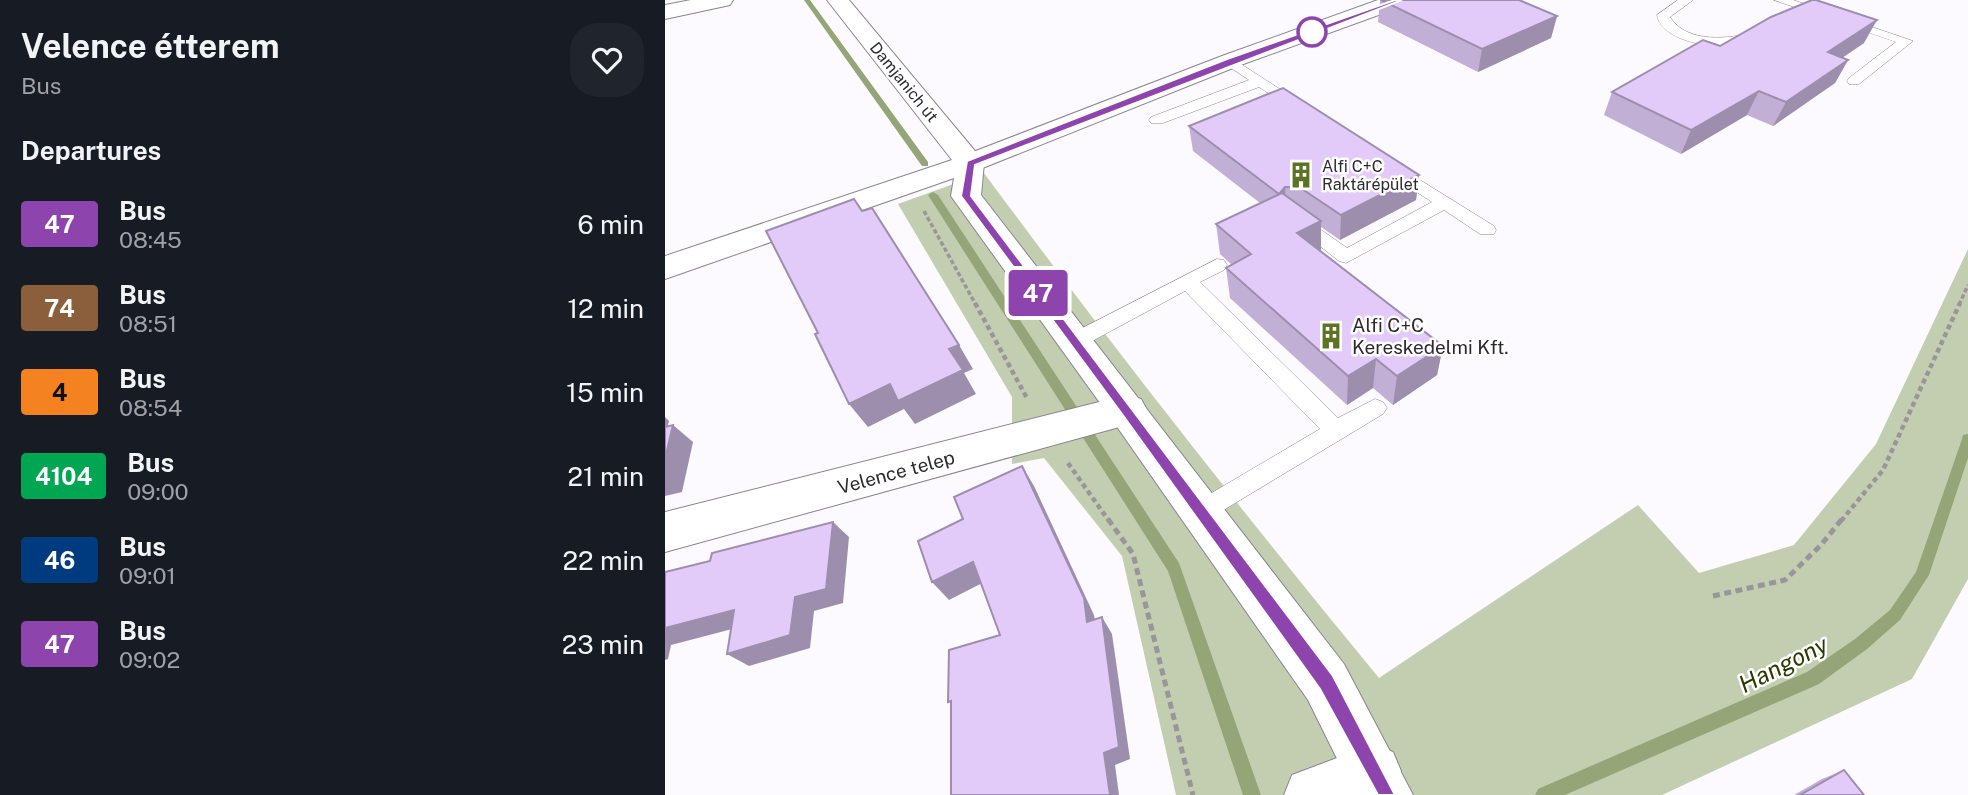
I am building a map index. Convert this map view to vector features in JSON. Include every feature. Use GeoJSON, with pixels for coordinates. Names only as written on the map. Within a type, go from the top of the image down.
{"type":"FeatureCollection","features":[{"type":"Feature","properties":{"kind":"street"},"geometry":{"type":"LineString","coordinates":[[665,12],[722,0]]}},
{"type":"Feature","properties":{"kind":"street","name":"Damjanich út"},"geometry":{"type":"LineString","coordinates":[[838,0],[970,163]]}},
{"type":"Feature","properties":{"kind":"street"},"geometry":{"type":"LineString","coordinates":[[665,268],[970,163],[1230,61],[1398,0]]}},
{"type":"Feature","properties":{"kind":"street"},"geometry":{"type":"LineString","coordinates":[[970,163],[966,196],[1075,341],[1085,422],[1202,512],[1326,682],[1381,786],[1312,795]]}},
{"type":"Feature","properties":{"kind":"street","name":"Velence telep"},"geometry":{"type":"LineString","coordinates":[[665,532],[1085,422]]}},
{"type":"Feature","properties":{"kind":"lane"},"geometry":{"type":"LineString","coordinates":[[1687,0],[1667,11],[1663,19],[1671,28],[1693,37],[1734,43],[1752,38],[1809,9]]}},
{"type":"Feature","properties":{"kind":"lane"},"geometry":{"type":"LineString","coordinates":[[1780,0],[1906,41],[1854,81]]}},
{"type":"Feature","properties":{"kind":"lane"},"geometry":{"type":"LineString","coordinates":[[1230,61],[1317,118]]}},
{"type":"Feature","properties":{"kind":"lane"},"geometry":{"type":"LineString","coordinates":[[1157,120],[1259,80]]}},
{"type":"Feature","properties":{"kind":"lane"},"geometry":{"type":"LineString","coordinates":[[1375,156],[1487,230]]}},
{"type":"Feature","properties":{"kind":"lane"},"geometry":{"type":"LineString","coordinates":[[1292,218],[1346,257],[1444,202]]}},
{"type":"Feature","properties":{"kind":"lane"},"geometry":{"type":"LineString","coordinates":[[1075,341],[1217,265]]}},
{"type":"Feature","properties":{"kind":"lane"},"geometry":{"type":"LineString","coordinates":[[1188,281],[1336,430]]}},
{"type":"Feature","properties":{"kind":"lane"},"geometry":{"type":"LineString","coordinates":[[1202,512],[1375,408]]}},
{"type":"Feature","properties":{"kind":"path"},"geometry":{"type":"LineString","coordinates":[[909,185],[1085,422],[1133,554],[1193,795]]}},
{"type":"Feature","properties":{"kind":"path"},"geometry":{"type":"LineString","coordinates":[[1713,596],[1785,580],[1821,545],[1883,470],[1968,285]]}},
{"type":"Feature","properties":{"kind":"green space"},"geometry":{"type":"Polygon","coordinates":[[[984,173],[1178,428],[1379,678],[1638,505],[1699,573],[1794,545],[1876,444],[1968,249],[1968,579],[1912,679],[1662,795],[1176,795],[1122,556],[1044,458],[1012,464],[1012,397],[898,204],[984,173]]]}},
{"type":"Feature","properties":{"kind":"building"},"geometry":{"type":"Polygon","coordinates":[[[1381,0],[1519,0],[1557,16],[1482,49],[1381,0]]]}},
{"type":"Feature","properties":{"kind":"building"},"geometry":{"type":"Polygon","coordinates":[[[1812,0],[1877,20],[1828,52],[1848,60],[1786,102],[1759,91],[1691,130],[1612,92],[1703,40],[1720,46],[1771,17],[1812,0]]]}},
{"type":"Feature","properties":{"kind":"building","name":"Alfi C+C Raktárépület"},"geometry":{"type":"Polygon","coordinates":[[[1283,88],[1419,175],[1341,215],[1299,187],[1285,187],[1279,194],[1189,126],[1283,88]]]}},
{"type":"Feature","properties":{"kind":"building"},"geometry":{"type":"Polygon","coordinates":[[[1282,193],[1321,221],[1297,233],[1443,346],[1397,376],[1376,359],[1348,376],[1226,268],[1251,254],[1216,224],[1282,193]]]}},
{"type":"Feature","properties":{"kind":"building"},"geometry":{"type":"Polygon","coordinates":[[[854,199],[862,211],[872,208],[959,345],[949,349],[963,370],[898,401],[890,384],[849,404],[815,334],[818,333],[766,231],[854,199]]]}},
{"type":"Feature","properties":{"kind":"building"},"geometry":{"type":"Polygon","coordinates":[[[673,425],[665,459],[665,427],[673,425]]]}},
{"type":"Feature","properties":{"kind":"building"},"geometry":{"type":"Polygon","coordinates":[[[1022,466],[1084,598],[1087,622],[1102,617],[1119,747],[1104,753],[1110,795],[951,795],[949,650],[1000,635],[973,562],[932,582],[918,541],[963,519],[954,497],[1022,466]]]}},
{"type":"Feature","properties":{"kind":"building"},"geometry":{"type":"Polygon","coordinates":[[[833,522],[826,589],[795,597],[790,635],[727,654],[734,610],[665,628],[665,572],[710,561],[712,553],[833,522]]]}},
{"type":"Feature","properties":{"kind":"building"},"geometry":{"type":"Polygon","coordinates":[[[1844,770],[1864,795],[1800,795],[1844,770]]]}},
{"type":"Feature","properties":{"kind":"waterway"},"geometry":{"type":"LineString","coordinates":[[807,0],[925,164]]}},
{"type":"Feature","properties":{"kind":"waterway"},"geometry":{"type":"LineString","coordinates":[[933,195],[1174,568],[1252,795]]}},
{"type":"Feature","properties":{"kind":"waterway","name":"Hangony"},"geometry":{"type":"LineString","coordinates":[[1544,795],[1813,678],[1861,644],[1895,615],[1922,575],[1968,439]]}},
{"type":"Feature","properties":{"kind":"bus line","name":"47"},"geometry":{"type":"LineString","coordinates":[[1385,795],[1326,682],[966,196],[970,163],[1230,61],[1398,0]]}},
{"type":"Feature","properties":{"kind":"place","name":"Alfi C+C Raktárépület"},"geometry":{"type":"Point","coordinates":[1301,175]}},
{"type":"Feature","properties":{"kind":"place","name":"Alfi C+C Kereskedelmi Kft."},"geometry":{"type":"Point","coordinates":[1331,336]}}]}
